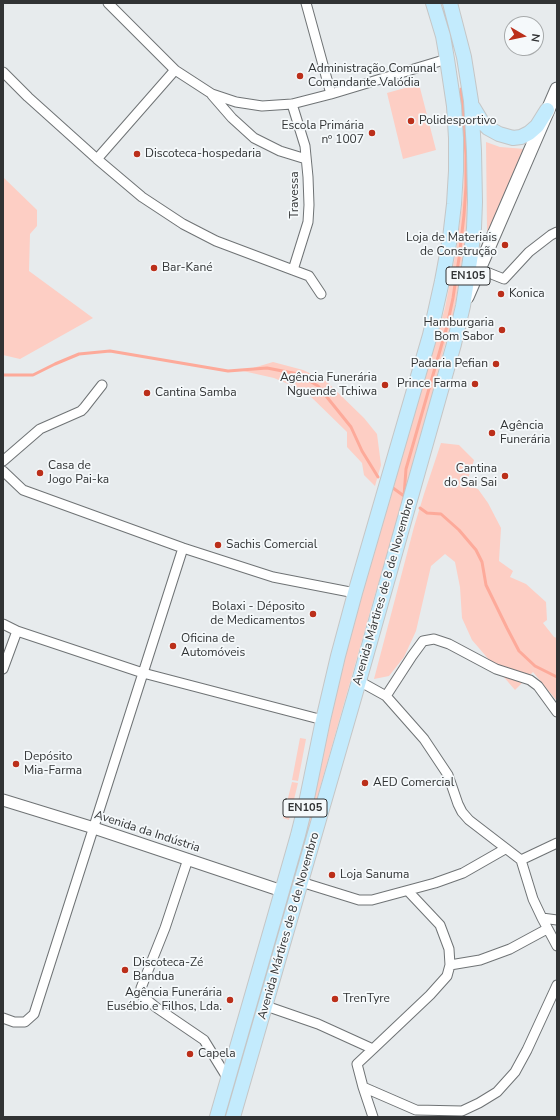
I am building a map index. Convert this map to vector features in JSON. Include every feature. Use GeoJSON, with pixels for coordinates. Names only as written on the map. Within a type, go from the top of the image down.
{"type":"FeatureCollection","features":[{"type":"Feature","properties":{"kind":"main road","name":"EN105"},"geometry":{"type":"LineString","coordinates":[[433,3],[443,36],[447,59]]}},
{"type":"Feature","properties":{"kind":"main road","name":"Avenida Mártires de 8 de Novembro"},"geometry":{"type":"LineString","coordinates":[[233,1117],[414,488],[463,306],[471,254],[475,202],[474,151],[471,101],[464,57],[450,3]]}},
{"type":"Feature","properties":{"kind":"main road","name":"Avenida Mártires de 8 de Novembro"},"geometry":{"type":"LineString","coordinates":[[217,1117],[306,803],[323,720],[355,593],[430,335],[442,281],[450,238],[455,187],[456,155],[454,106],[447,59]]}},
{"type":"Feature","properties":{"kind":"main road"},"geometry":{"type":"LineString","coordinates":[[463,306],[557,89]]}},
{"type":"Feature","properties":{"kind":"main road"},"geometry":{"type":"LineString","coordinates":[[471,101],[482,122],[488,128],[498,134],[513,138],[521,137],[529,133],[537,126],[547,110]]}},
{"type":"Feature","properties":{"kind":"street"},"geometry":{"type":"LineString","coordinates":[[108,3],[175,70],[212,94],[236,102],[262,106],[292,104],[331,94],[447,59]]}},
{"type":"Feature","properties":{"kind":"street"},"geometry":{"type":"LineString","coordinates":[[306,3],[331,94]]}},
{"type":"Feature","properties":{"kind":"street"},"geometry":{"type":"LineString","coordinates":[[97,159],[175,70]]}},
{"type":"Feature","properties":{"kind":"street"},"geometry":{"type":"LineString","coordinates":[[3,72],[28,97],[142,197],[183,224],[216,241],[309,276],[321,294]]}},
{"type":"Feature","properties":{"kind":"street"},"geometry":{"type":"LineString","coordinates":[[212,94],[232,118],[254,138],[280,151],[306,159]]}},
{"type":"Feature","properties":{"kind":"street","name":"Travessa"},"geometry":{"type":"LineString","coordinates":[[292,104],[305,146],[309,205],[308,222],[293,270]]}},
{"type":"Feature","properties":{"kind":"street"},"geometry":{"type":"LineString","coordinates":[[479,269],[504,279],[529,252],[557,232]]}},
{"type":"Feature","properties":{"kind":"street"},"geometry":{"type":"LineString","coordinates":[[3,461],[40,429],[81,411],[102,385]]}},
{"type":"Feature","properties":{"kind":"street"},"geometry":{"type":"LineString","coordinates":[[3,471],[23,490],[183,548],[273,577],[355,593]]}},
{"type":"Feature","properties":{"kind":"street"},"geometry":{"type":"LineString","coordinates":[[3,1018],[14,1022],[25,1022],[34,1014],[183,548]]}},
{"type":"Feature","properties":{"kind":"street"},"geometry":{"type":"LineString","coordinates":[[3,624],[17,631],[143,673],[323,720]]}},
{"type":"Feature","properties":{"kind":"street"},"geometry":{"type":"LineString","coordinates":[[3,669],[17,631]]}},
{"type":"Feature","properties":{"kind":"street"},"geometry":{"type":"LineString","coordinates":[[386,696],[423,641],[434,640],[449,644],[496,669],[530,680],[538,686],[557,712]]}},
{"type":"Feature","properties":{"kind":"street"},"geometry":{"type":"LineString","coordinates":[[359,680],[386,696],[424,739],[448,775],[458,804],[462,812],[469,820],[521,860],[534,899],[547,929],[557,946]]}},
{"type":"Feature","properties":{"kind":"street","name":"Avenida da Indústria"},"geometry":{"type":"LineString","coordinates":[[3,800],[94,828],[282,891]]}},
{"type":"Feature","properties":{"kind":"street"},"geometry":{"type":"LineString","coordinates":[[521,860],[557,843]]}},
{"type":"Feature","properties":{"kind":"street"},"geometry":{"type":"LineString","coordinates":[[301,882],[359,900],[372,900],[435,883],[463,872],[505,849]]}},
{"type":"Feature","properties":{"kind":"street"},"geometry":{"type":"LineString","coordinates":[[188,859],[165,928],[141,988],[142,996],[204,1040],[228,1079]]}},
{"type":"Feature","properties":{"kind":"street"},"geometry":{"type":"LineString","coordinates":[[373,1117],[357,1064],[430,995],[447,976],[450,966],[449,950],[440,925],[408,891]]}},
{"type":"Feature","properties":{"kind":"street"},"geometry":{"type":"LineString","coordinates":[[542,918],[557,920]]}},
{"type":"Feature","properties":{"kind":"street"},"geometry":{"type":"LineString","coordinates":[[450,966],[480,960],[510,949],[547,929]]}},
{"type":"Feature","properties":{"kind":"street"},"geometry":{"type":"LineString","coordinates":[[363,1087],[416,1110],[462,1111],[479,1103],[497,1092],[515,1072],[527,1050],[557,985]]}},
{"type":"Feature","properties":{"kind":"street"},"geometry":{"type":"LineString","coordinates":[[266,1006],[318,1024],[373,1049]]}},
{"type":"Feature","properties":{"kind":"shaded area","name":"Polidesportivo"},"geometry":{"type":"Polygon","coordinates":[[[419,84],[436,150],[403,159],[387,93],[419,84]]]}},
{"type":"Feature","properties":{"kind":"shaded area"},"geometry":{"type":"Polygon","coordinates":[[[461,89],[464,99],[469,173],[468,211],[455,307],[408,485],[374,598],[302,851],[320,772],[330,718],[355,613],[390,499],[445,308],[457,246],[463,196],[464,156],[461,89]]]}},
{"type":"Feature","properties":{"kind":"shaded area"},"geometry":{"type":"Polygon","coordinates":[[[486,142],[500,147],[525,149],[489,231],[487,231],[486,142]]]}},
{"type":"Feature","properties":{"kind":"shaded area"},"geometry":{"type":"Polygon","coordinates":[[[3,177],[37,210],[37,226],[30,234],[29,271],[93,318],[20,359],[3,355],[3,177]]]}},
{"type":"Feature","properties":{"kind":"shaded area"},"geometry":{"type":"Polygon","coordinates":[[[273,362],[303,370],[326,381],[364,418],[377,434],[381,465],[375,486],[364,475],[362,463],[347,447],[347,432],[305,391],[274,378],[243,371],[273,362]]]}},
{"type":"Feature","properties":{"kind":"shaded area"},"geometry":{"type":"Polygon","coordinates":[[[441,443],[459,445],[474,460],[466,485],[478,489],[488,503],[501,528],[499,561],[513,571],[510,577],[526,584],[546,602],[547,620],[543,623],[554,637],[557,638],[557,701],[533,672],[515,690],[472,640],[462,618],[460,587],[455,562],[445,554],[431,566],[416,631],[404,657],[389,676],[374,679],[414,527],[441,443]]]}},
{"type":"Feature","properties":{"kind":"shaded area"},"geometry":{"type":"Polygon","coordinates":[[[300,738],[306,739],[298,781],[292,780],[300,738]]]}},
{"type":"Feature","properties":{"kind":"shaded area"},"geometry":{"type":"Polygon","coordinates":[[[292,782],[298,783],[289,820],[283,818],[292,782]]]}},
{"type":"Feature","properties":{"kind":"waterway"},"geometry":{"type":"LineString","coordinates":[[404,496],[406,469],[447,326],[459,258],[466,186],[466,155],[461,89]]}},
{"type":"Feature","properties":{"kind":"waterway"},"geometry":{"type":"LineString","coordinates":[[3,375],[33,375],[79,354],[110,351],[228,371],[267,368],[298,374],[318,386],[351,427],[362,451],[378,477]]}},
{"type":"Feature","properties":{"kind":"waterway"},"geometry":{"type":"LineString","coordinates":[[393,488],[404,496]]}},
{"type":"Feature","properties":{"kind":"waterway"},"geometry":{"type":"LineString","coordinates":[[420,508],[427,513],[441,514],[459,530],[476,550],[482,562],[486,585],[519,651],[535,666],[557,677]]}},
{"type":"Feature","properties":{"kind":"place","name":"Administração Comunal Comandante Valódia"},"geometry":{"type":"Point","coordinates":[300,76]}},
{"type":"Feature","properties":{"kind":"place","name":"Polidesportivo"},"geometry":{"type":"Point","coordinates":[411,121]}},
{"type":"Feature","properties":{"kind":"place","name":"Escola Primária nº 1007"},"geometry":{"type":"Point","coordinates":[372,133]}},
{"type":"Feature","properties":{"kind":"place","name":"Discoteca-hospedaria"},"geometry":{"type":"Point","coordinates":[137,154]}},
{"type":"Feature","properties":{"kind":"place","name":"Loja de Materiais de Construção"},"geometry":{"type":"Point","coordinates":[505,245]}},
{"type":"Feature","properties":{"kind":"place","name":"Bar-Kané"},"geometry":{"type":"Point","coordinates":[154,268]}},
{"type":"Feature","properties":{"kind":"place","name":"Konica"},"geometry":{"type":"Point","coordinates":[501,294]}},
{"type":"Feature","properties":{"kind":"place","name":"Hamburgaria Bom Sabor"},"geometry":{"type":"Point","coordinates":[502,330]}},
{"type":"Feature","properties":{"kind":"place","name":"Padaria Pefian"},"geometry":{"type":"Point","coordinates":[496,364]}},
{"type":"Feature","properties":{"kind":"place","name":"Prince Farma"},"geometry":{"type":"Point","coordinates":[475,384]}},
{"type":"Feature","properties":{"kind":"place","name":"Agência Funerária Nguende Tchiwa"},"geometry":{"type":"Point","coordinates":[385,385]}},
{"type":"Feature","properties":{"kind":"place","name":"Cantina Samba"},"geometry":{"type":"Point","coordinates":[147,393]}},
{"type":"Feature","properties":{"kind":"place","name":"Agência Funerária"},"geometry":{"type":"Point","coordinates":[492,433]}},
{"type":"Feature","properties":{"kind":"place","name":"Casa de Jogo Pai-ka"},"geometry":{"type":"Point","coordinates":[40,473]}},
{"type":"Feature","properties":{"kind":"place","name":"Cantina do Sai Sai"},"geometry":{"type":"Point","coordinates":[505,476]}},
{"type":"Feature","properties":{"kind":"place","name":"Sachis Comercial"},"geometry":{"type":"Point","coordinates":[218,545]}},
{"type":"Feature","properties":{"kind":"place","name":"Bolaxi - Déposito de Medicamentos"},"geometry":{"type":"Point","coordinates":[313,614]}},
{"type":"Feature","properties":{"kind":"place","name":"Oficina de Automóveis"},"geometry":{"type":"Point","coordinates":[173,646]}},
{"type":"Feature","properties":{"kind":"place","name":"Depósito Mia-Farma"},"geometry":{"type":"Point","coordinates":[16,764]}},
{"type":"Feature","properties":{"kind":"place","name":"AED Comercial"},"geometry":{"type":"Point","coordinates":[365,783]}},
{"type":"Feature","properties":{"kind":"place","name":"Loja Sanuma"},"geometry":{"type":"Point","coordinates":[332,875]}},
{"type":"Feature","properties":{"kind":"place","name":"Discoteca-Zé Bandua"},"geometry":{"type":"Point","coordinates":[125,970]}},
{"type":"Feature","properties":{"kind":"place","name":"TrenTyre"},"geometry":{"type":"Point","coordinates":[335,999]}},
{"type":"Feature","properties":{"kind":"place","name":"Agência Funerária Eusébio e Filhos, Lda."},"geometry":{"type":"Point","coordinates":[230,1000]}},
{"type":"Feature","properties":{"kind":"place","name":"Capela"},"geometry":{"type":"Point","coordinates":[190,1054]}}]}
